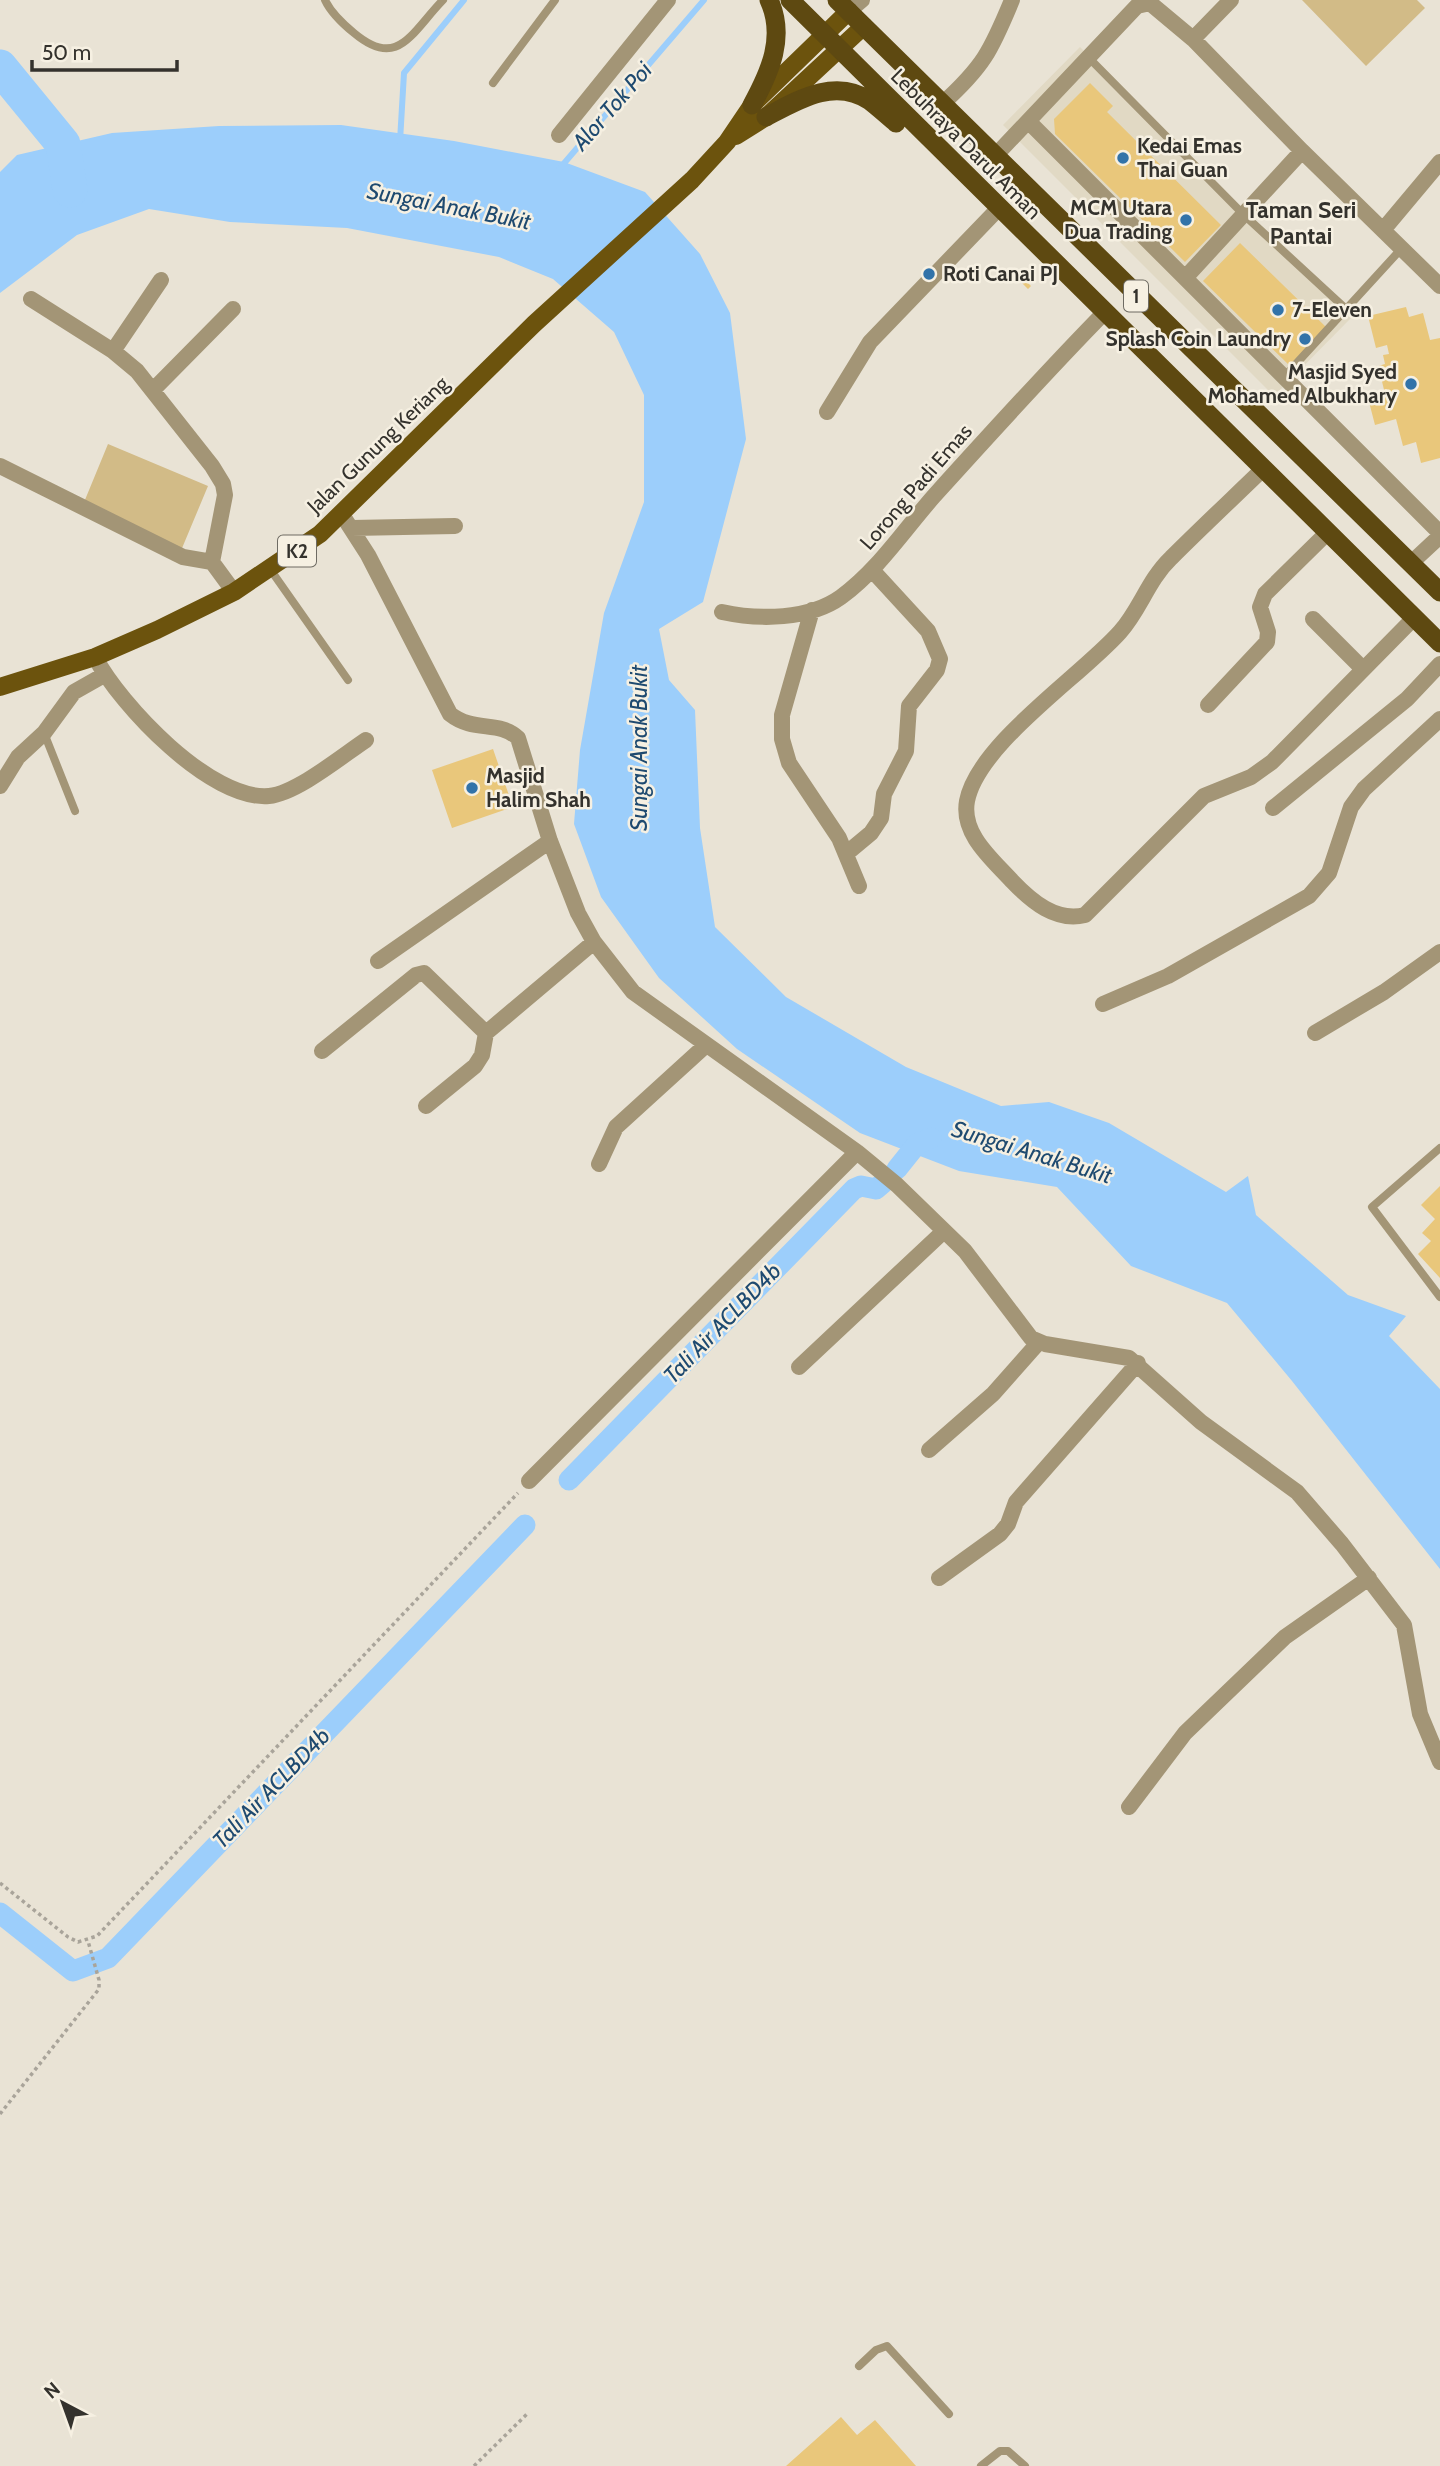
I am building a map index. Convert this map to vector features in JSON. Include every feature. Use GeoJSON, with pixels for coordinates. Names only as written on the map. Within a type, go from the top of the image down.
{"type":"FeatureCollection","features":[{"type":"Feature","properties":{"kind":"highway"},"geometry":{"type":"LineString","coordinates":[[759,111],[775,53],[774,10],[769,0]]}},
{"type":"Feature","properties":{"kind":"highway","name":"Lebuhraya Darul Aman"},"geometry":{"type":"LineString","coordinates":[[790,0],[998,209],[1440,643]]}},
{"type":"Feature","properties":{"kind":"highway","name":"Lebuhraya Darul Aman"},"geometry":{"type":"LineString","coordinates":[[850,4],[864,26],[942,104],[1440,592]]}},
{"type":"Feature","properties":{"kind":"highway"},"geometry":{"type":"LineString","coordinates":[[759,111],[822,90],[847,93],[868,99],[907,131],[936,147]]}},
{"type":"Feature","properties":{"kind":"main road","name":"Jalan Gunung Keriang"},"geometry":{"type":"LineString","coordinates":[[0,687],[95,657],[234,592],[320,534],[347,520],[534,324],[692,180],[759,111],[850,4]]}},
{"type":"Feature","properties":{"kind":"main road","name":"Jalan Gunung Keriang"},"geometry":{"type":"LineString","coordinates":[[759,111],[839,49],[864,26]]}},
{"type":"Feature","properties":{"kind":"street"},"geometry":{"type":"LineString","coordinates":[[559,135],[668,0]]}},
{"type":"Feature","properties":{"kind":"street"},"geometry":{"type":"LineString","coordinates":[[942,104],[974,75],[987,56],[1012,0]]}},
{"type":"Feature","properties":{"kind":"street"},"geometry":{"type":"LineString","coordinates":[[1193,38],[1231,0]]}},
{"type":"Feature","properties":{"kind":"street"},"geometry":{"type":"LineString","coordinates":[[995,156],[1143,3],[1159,9],[1193,38],[1302,152],[1440,286]]}},
{"type":"Feature","properties":{"kind":"street"},"geometry":{"type":"LineString","coordinates":[[1029,122],[1440,534],[1410,564]]}},
{"type":"Feature","properties":{"kind":"street"},"geometry":{"type":"LineString","coordinates":[[1185,278],[1302,152]]}},
{"type":"Feature","properties":{"kind":"street"},"geometry":{"type":"LineString","coordinates":[[1383,229],[1440,162]]}},
{"type":"Feature","properties":{"kind":"street"},"geometry":{"type":"LineString","coordinates":[[827,412],[870,341],[998,209]]}},
{"type":"Feature","properties":{"kind":"street"},"geometry":{"type":"LineString","coordinates":[[113,351],[161,280]]}},
{"type":"Feature","properties":{"kind":"street"},"geometry":{"type":"LineString","coordinates":[[31,299],[113,351],[137,371],[223,484],[224,504],[212,562]]}},
{"type":"Feature","properties":{"kind":"street"},"geometry":{"type":"LineString","coordinates":[[153,390],[233,309]]}},
{"type":"Feature","properties":{"kind":"street","name":"Lorong Padi Emas"},"geometry":{"type":"LineString","coordinates":[[722,612],[744,617],[812,610],[839,598],[872,570],[932,498],[1104,313]]}},
{"type":"Feature","properties":{"kind":"street"},"geometry":{"type":"LineString","coordinates":[[0,466],[183,557],[212,562],[234,592]]}},
{"type":"Feature","properties":{"kind":"street"},"geometry":{"type":"LineString","coordinates":[[1263,469],[1156,573],[1122,631],[1029,717],[988,761],[967,799],[969,825],[979,846],[1017,886],[1051,913],[1073,918],[1085,915],[1204,796],[1261,771],[1414,618]]}},
{"type":"Feature","properties":{"kind":"street"},"geometry":{"type":"LineString","coordinates":[[347,520],[455,526]]}},
{"type":"Feature","properties":{"kind":"street"},"geometry":{"type":"LineString","coordinates":[[347,520],[450,714],[466,725],[502,729],[517,738],[550,841],[578,913],[594,942],[633,992],[857,1152],[897,1185],[965,1251],[1025,1331],[1039,1342],[1129,1358],[1138,1363],[1152,1380],[1201,1422],[1297,1492],[1369,1578],[1404,1625],[1420,1714],[1440,1762]]}},
{"type":"Feature","properties":{"kind":"street"},"geometry":{"type":"LineString","coordinates":[[1208,705],[1267,642],[1268,632],[1260,614],[1265,594],[1327,533]]}},
{"type":"Feature","properties":{"kind":"street"},"geometry":{"type":"LineString","coordinates":[[847,853],[871,833],[881,818],[884,793],[906,751],[909,706],[937,670],[940,659],[928,631],[872,570]]}},
{"type":"Feature","properties":{"kind":"street"},"geometry":{"type":"LineString","coordinates":[[812,610],[782,715],[782,739],[789,763],[847,853],[859,886]]}},
{"type":"Feature","properties":{"kind":"street"},"geometry":{"type":"LineString","coordinates":[[1313,619],[1363,669]]}},
{"type":"Feature","properties":{"kind":"street"},"geometry":{"type":"LineString","coordinates":[[95,657],[104,675],[153,730],[228,788],[271,796],[298,784],[366,740]]}},
{"type":"Feature","properties":{"kind":"street"},"geometry":{"type":"LineString","coordinates":[[1273,808],[1407,699],[1440,664]]}},
{"type":"Feature","properties":{"kind":"street"},"geometry":{"type":"LineString","coordinates":[[0,786],[19,757],[44,733],[74,692],[104,675]]}},
{"type":"Feature","properties":{"kind":"street"},"geometry":{"type":"LineString","coordinates":[[1103,1004],[1204,957],[1309,896],[1329,873],[1351,807],[1364,789],[1440,719]]}},
{"type":"Feature","properties":{"kind":"street"},"geometry":{"type":"LineString","coordinates":[[378,961],[550,841]]}},
{"type":"Feature","properties":{"kind":"street"},"geometry":{"type":"LineString","coordinates":[[426,1106],[475,1066],[482,1055],[486,1033],[594,942]]}},
{"type":"Feature","properties":{"kind":"street"},"geometry":{"type":"LineString","coordinates":[[1315,1034],[1384,992],[1440,952]]}},
{"type":"Feature","properties":{"kind":"street"},"geometry":{"type":"LineString","coordinates":[[322,1051],[416,975],[424,973],[486,1033]]}},
{"type":"Feature","properties":{"kind":"street"},"geometry":{"type":"LineString","coordinates":[[599,1164],[616,1126],[705,1046]]}},
{"type":"Feature","properties":{"kind":"street"},"geometry":{"type":"LineString","coordinates":[[529,1481],[857,1152]]}},
{"type":"Feature","properties":{"kind":"street"},"geometry":{"type":"LineString","coordinates":[[799,1367],[944,1231]]}},
{"type":"Feature","properties":{"kind":"street"},"geometry":{"type":"LineString","coordinates":[[929,1450],[993,1394],[1039,1342]]}},
{"type":"Feature","properties":{"kind":"street"},"geometry":{"type":"LineString","coordinates":[[939,1578],[1006,1528],[1016,1502],[1138,1363]]}},
{"type":"Feature","properties":{"kind":"street"},"geometry":{"type":"LineString","coordinates":[[1129,1807],[1185,1733],[1285,1637],[1369,1578]]}},
{"type":"Feature","properties":{"kind":"lane"},"geometry":{"type":"LineString","coordinates":[[326,0],[345,25],[372,48],[383,51],[400,45],[443,0]]}},
{"type":"Feature","properties":{"kind":"lane"},"geometry":{"type":"LineString","coordinates":[[493,83],[555,0]]}},
{"type":"Feature","properties":{"kind":"lane"},"geometry":{"type":"LineString","coordinates":[[1089,58],[1243,214],[1346,309]]}},
{"type":"Feature","properties":{"kind":"lane"},"geometry":{"type":"LineString","coordinates":[[1284,377],[1402,248]]}},
{"type":"Feature","properties":{"kind":"lane"},"geometry":{"type":"LineString","coordinates":[[271,569],[348,680]]}},
{"type":"Feature","properties":{"kind":"lane"},"geometry":{"type":"LineString","coordinates":[[44,733],[75,811]]}},
{"type":"Feature","properties":{"kind":"lane"},"geometry":{"type":"LineString","coordinates":[[1440,1148],[1372,1206],[1440,1297]]}},
{"type":"Feature","properties":{"kind":"lane"},"geometry":{"type":"LineString","coordinates":[[859,2366],[877,2350],[887,2346],[949,2414]]}},
{"type":"Feature","properties":{"kind":"lane"},"geometry":{"type":"LineString","coordinates":[[981,2466],[1000,2451],[1008,2451],[1025,2466]]}},
{"type":"Feature","properties":{"kind":"path"},"geometry":{"type":"LineString","coordinates":[[88,1941],[106,1926],[529,1481]]}},
{"type":"Feature","properties":{"kind":"path"},"geometry":{"type":"LineString","coordinates":[[0,1883],[68,1937],[88,1941]]}},
{"type":"Feature","properties":{"kind":"path"},"geometry":{"type":"LineString","coordinates":[[0,2114],[99,1989],[88,1941]]}},
{"type":"Feature","properties":{"kind":"path"},"geometry":{"type":"LineString","coordinates":[[474,2466],[527,2413]]}},
{"type":"Feature","properties":{"kind":"shaded area"},"geometry":{"type":"Polygon","coordinates":[[[1302,0],[1417,0],[1425,8],[1366,66],[1302,0]]]}},
{"type":"Feature","properties":{"kind":"shaded area"},"geometry":{"type":"Polygon","coordinates":[[[1080,47],[1351,318],[1274,396],[1003,125],[1080,47]]]}},
{"type":"Feature","properties":{"kind":"shaded area"},"geometry":{"type":"Polygon","coordinates":[[[108,444],[208,486],[180,553],[80,512],[108,444]]]}},
{"type":"Feature","properties":{"kind":"water","name":"Sungai Anak Bukit"},"geometry":{"type":"Polygon","coordinates":[[[341,125],[454,141],[564,162],[645,192],[700,254],[730,313],[746,439],[703,602],[659,629],[669,680],[695,710],[700,828],[715,927],[786,997],[906,1067],[1001,1106],[1049,1102],[1109,1123],[1226,1192],[1248,1176],[1256,1215],[1348,1295],[1406,1316],[1389,1336],[1440,1389],[1440,1569],[1227,1303],[1131,1266],[1057,1187],[959,1171],[860,1133],[737,1049],[659,978],[601,897],[574,824],[580,750],[604,613],[644,502],[644,395],[614,332],[553,279],[499,257],[347,228],[230,222],[149,209],[77,235],[0,293],[0,172],[17,155],[112,133],[219,126],[341,125]]]}},
{"type":"Feature","properties":{"kind":"building"},"geometry":{"type":"Polygon","coordinates":[[[1090,83],[1113,106],[1107,112],[1221,225],[1185,262],[1055,134],[1054,119],[1090,83]]]}},
{"type":"Feature","properties":{"kind":"building"},"geometry":{"type":"Polygon","coordinates":[[[1240,243],[1327,328],[1290,366],[1203,281],[1240,243]]]}},
{"type":"Feature","properties":{"kind":"building"},"geometry":{"type":"Polygon","coordinates":[[[1014,269],[1031,286],[1028,289],[1011,272],[1014,269]]]}},
{"type":"Feature","properties":{"kind":"building","name":"Masjid Syed Mohamed Albukhary"},"geometry":{"type":"Polygon","coordinates":[[[1406,307],[1409,317],[1423,313],[1430,340],[1440,338],[1440,458],[1421,463],[1416,442],[1403,446],[1396,419],[1375,425],[1368,398],[1385,394],[1380,373],[1377,374],[1375,367],[1385,364],[1383,355],[1389,354],[1387,345],[1376,348],[1368,316],[1406,307]]]}},
{"type":"Feature","properties":{"kind":"building","name":"Masjid Halim Shah"},"geometry":{"type":"Polygon","coordinates":[[[493,749],[513,807],[452,828],[432,770],[493,749]]]}},
{"type":"Feature","properties":{"kind":"building"},"geometry":{"type":"Polygon","coordinates":[[[1440,1186],[1440,1278],[1418,1254],[1431,1241],[1422,1233],[1435,1219],[1421,1205],[1440,1186]]]}},
{"type":"Feature","properties":{"kind":"building"},"geometry":{"type":"Polygon","coordinates":[[[841,2417],[857,2435],[875,2420],[916,2466],[786,2466],[841,2417]]]}},
{"type":"Feature","properties":{"kind":"waterway"},"geometry":{"type":"LineString","coordinates":[[400,141],[404,73],[464,0]]}},
{"type":"Feature","properties":{"kind":"waterway","name":"Alor Tok Poi"},"geometry":{"type":"LineString","coordinates":[[560,168],[704,0]]}},
{"type":"Feature","properties":{"kind":"waterway"},"geometry":{"type":"LineString","coordinates":[[0,67],[63,144],[70,190]]}},
{"type":"Feature","properties":{"kind":"waterway","name":"Tali Air ACLBD4b"},"geometry":{"type":"LineString","coordinates":[[897,1169],[917,1144],[931,1138]]}},
{"type":"Feature","properties":{"kind":"waterway","name":"Tali Air ACLBD4b"},"geometry":{"type":"LineString","coordinates":[[569,1480],[854,1189],[861,1186],[876,1189],[883,1183]]}},
{"type":"Feature","properties":{"kind":"waterway","name":"Tali Air ACLBD4b"},"geometry":{"type":"LineString","coordinates":[[0,1913],[73,1971],[108,1958],[525,1525]]}},
{"type":"Feature","properties":{"kind":"place","name":"Kedai Emas Thai Guan"},"geometry":{"type":"Point","coordinates":[1123,158]}},
{"type":"Feature","properties":{"kind":"place","name":"MCM Utara Dua Trading"},"geometry":{"type":"Point","coordinates":[1186,220]}},
{"type":"Feature","properties":{"kind":"place","name":"Roti Canai PJ"},"geometry":{"type":"Point","coordinates":[929,274]}},
{"type":"Feature","properties":{"kind":"place","name":"7-Eleven"},"geometry":{"type":"Point","coordinates":[1278,310]}},
{"type":"Feature","properties":{"kind":"place","name":"Splash Coin Laundry"},"geometry":{"type":"Point","coordinates":[1305,339]}},
{"type":"Feature","properties":{"kind":"place","name":"Masjid Syed Mohamed Albukhary"},"geometry":{"type":"Point","coordinates":[1411,384]}},
{"type":"Feature","properties":{"kind":"place","name":"Masjid Halim Shah"},"geometry":{"type":"Point","coordinates":[472,788]}},
{"type":"Feature","properties":{"kind":"district","name":"Taman Seri Pantai"},"geometry":{"type":"Point","coordinates":[1301,223]}}]}
